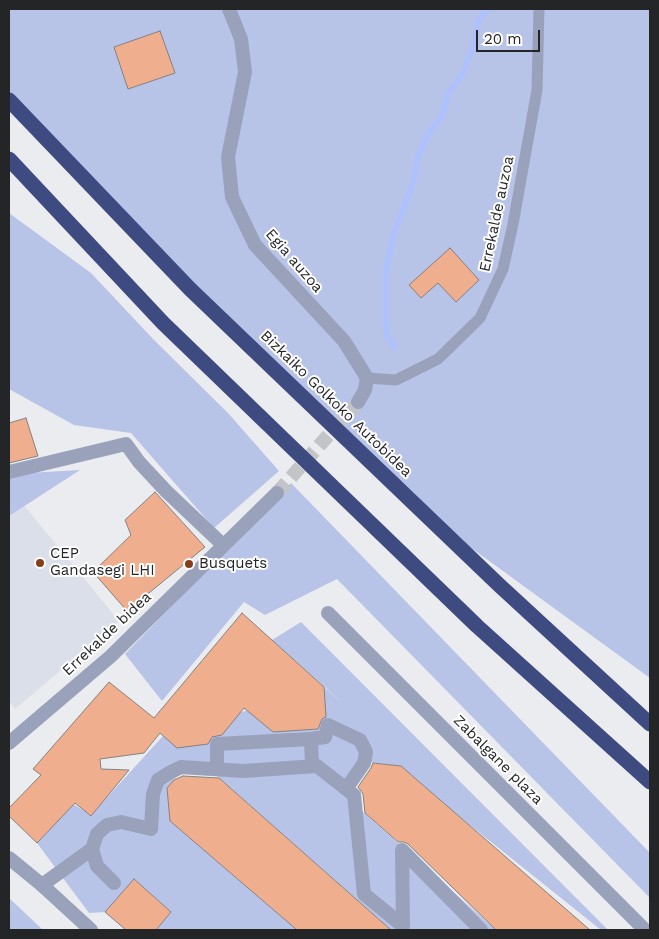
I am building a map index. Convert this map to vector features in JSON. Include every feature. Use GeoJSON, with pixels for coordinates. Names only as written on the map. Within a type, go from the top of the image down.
{"type":"FeatureCollection","features":[{"type":"Feature","properties":{"kind":"highway","name":"Bizkaiko Golkoko Autobidea"},"geometry":{"type":"LineString","coordinates":[[9,100],[190,289],[499,585],[650,724]]}},
{"type":"Feature","properties":{"kind":"highway"},"geometry":{"type":"LineString","coordinates":[[9,159],[170,330],[477,626],[650,782]]}},
{"type":"Feature","properties":{"kind":"street","name":"Egia auzoa"},"geometry":{"type":"LineString","coordinates":[[229,9],[241,39],[245,72],[228,157],[232,197],[255,245],[344,340],[367,378]]}},
{"type":"Feature","properties":{"kind":"street"},"geometry":{"type":"LineString","coordinates":[[358,402],[365,390],[367,378]]}},
{"type":"Feature","properties":{"kind":"street"},"geometry":{"type":"LineString","coordinates":[[9,472],[126,444],[139,462],[166,491],[223,546]]}},
{"type":"Feature","properties":{"kind":"street","name":"Errekalde bidea"},"geometry":{"type":"LineString","coordinates":[[9,743],[111,656],[277,494]]}},
{"type":"Feature","properties":{"kind":"street","name":"Zabalgane plaza"},"geometry":{"type":"LineString","coordinates":[[328,613],[645,930]]}},
{"type":"Feature","properties":{"kind":"street"},"geometry":{"type":"LineString","coordinates":[[217,769],[217,744],[325,738],[328,725],[360,740],[366,752],[364,763],[346,789]]}},
{"type":"Feature","properties":{"kind":"street"},"geometry":{"type":"LineString","coordinates":[[311,739],[312,766]]}},
{"type":"Feature","properties":{"kind":"street"},"geometry":{"type":"LineString","coordinates":[[114,883],[97,866],[92,849],[97,834],[107,825],[121,822],[151,829],[153,794],[158,780],[181,767],[243,771],[318,766],[354,795],[364,894],[402,926],[402,850],[481,930]]}},
{"type":"Feature","properties":{"kind":"street"},"geometry":{"type":"LineString","coordinates":[[42,885],[92,849]]}},
{"type":"Feature","properties":{"kind":"street"},"geometry":{"type":"LineString","coordinates":[[9,858],[91,930]]}},
{"type":"Feature","properties":{"kind":"lane","name":"Errekalde auzoa"},"geometry":{"type":"LineString","coordinates":[[367,378],[396,380],[438,360],[480,318],[503,270],[537,90],[539,9]]}},
{"type":"Feature","properties":{"kind":"shaded area"},"geometry":{"type":"Polygon","coordinates":[[[9,9],[650,9],[650,678],[426,515],[9,100],[9,9]]]}},
{"type":"Feature","properties":{"kind":"shaded area"},"geometry":{"type":"Polygon","coordinates":[[[9,213],[91,273],[154,340],[228,413],[279,471],[214,528],[131,433],[74,425],[9,389],[9,213]]]}},
{"type":"Feature","properties":{"kind":"shaded area"},"geometry":{"type":"Polygon","coordinates":[[[80,470],[9,516],[9,474],[80,470]]]}},
{"type":"Feature","properties":{"kind":"shaded area"},"geometry":{"type":"Polygon","coordinates":[[[291,483],[650,853],[650,898],[337,579],[265,615],[244,602],[162,701],[125,654],[291,483]]]}},
{"type":"Feature","properties":{"kind":"shaded area","name":"CEP Gandasegi LHI"},"geometry":{"type":"Polygon","coordinates":[[[18,498],[119,621],[15,709],[9,701],[9,505],[18,498]]]}},
{"type":"Feature","properties":{"kind":"shaded area"},"geometry":{"type":"Polygon","coordinates":[[[301,622],[608,930],[601,930],[451,810],[401,766],[369,762],[353,778],[362,811],[496,930],[387,930],[389,928],[216,775],[179,773],[167,789],[170,821],[297,930],[156,930],[171,912],[134,879],[105,912],[89,913],[37,843],[73,804],[91,815],[163,736],[324,687],[344,704],[272,640],[301,622]]]}},
{"type":"Feature","properties":{"kind":"shaded area"},"geometry":{"type":"Polygon","coordinates":[[[9,898],[43,930],[9,930],[9,898]]]}},
{"type":"Feature","properties":{"kind":"building"},"geometry":{"type":"Polygon","coordinates":[[[160,31],[175,73],[128,89],[114,47],[160,31]]]}},
{"type":"Feature","properties":{"kind":"building"},"geometry":{"type":"Polygon","coordinates":[[[450,248],[479,280],[456,302],[438,283],[421,298],[409,285],[450,248]]]}},
{"type":"Feature","properties":{"kind":"building"},"geometry":{"type":"Polygon","coordinates":[[[26,418],[38,456],[9,463],[9,423],[26,418]]]}},
{"type":"Feature","properties":{"kind":"building"},"geometry":{"type":"Polygon","coordinates":[[[155,492],[205,547],[127,611],[93,572],[131,535],[125,520],[155,492]]]}},
{"type":"Feature","properties":{"kind":"building"},"geometry":{"type":"Polygon","coordinates":[[[242,613],[324,687],[326,717],[322,719],[318,729],[273,732],[244,708],[222,735],[212,737],[208,744],[177,748],[160,733],[144,753],[100,759],[101,769],[129,770],[91,816],[75,803],[37,843],[9,816],[9,808],[41,775],[33,769],[109,682],[154,718],[242,613]]]}},
{"type":"Feature","properties":{"kind":"building"},"geometry":{"type":"Polygon","coordinates":[[[373,763],[401,766],[590,930],[496,930],[408,844],[398,842],[365,813],[363,794],[358,787],[373,763]]]}},
{"type":"Feature","properties":{"kind":"building"},"geometry":{"type":"Polygon","coordinates":[[[183,776],[219,778],[391,930],[297,930],[170,821],[167,788],[174,780],[183,776]]]}},
{"type":"Feature","properties":{"kind":"building"},"geometry":{"type":"Polygon","coordinates":[[[134,879],[171,912],[156,930],[126,930],[105,912],[134,879]]]}},
{"type":"Feature","properties":{"kind":"waterway"},"geometry":{"type":"LineString","coordinates":[[394,347],[387,335],[386,327],[386,271],[393,236],[413,183],[418,157],[429,132],[442,117],[448,94],[464,72],[474,44],[479,19],[488,9]]}},
{"type":"Feature","properties":{"kind":"tunnel"},"geometry":{"type":"LineString","coordinates":[[277,493],[358,402]]}},
{"type":"Feature","properties":{"kind":"place","name":"CEP Gandasegi LHI"},"geometry":{"type":"Point","coordinates":[40,563]}},
{"type":"Feature","properties":{"kind":"place","name":"Busquets"},"geometry":{"type":"Point","coordinates":[189,564]}}]}
